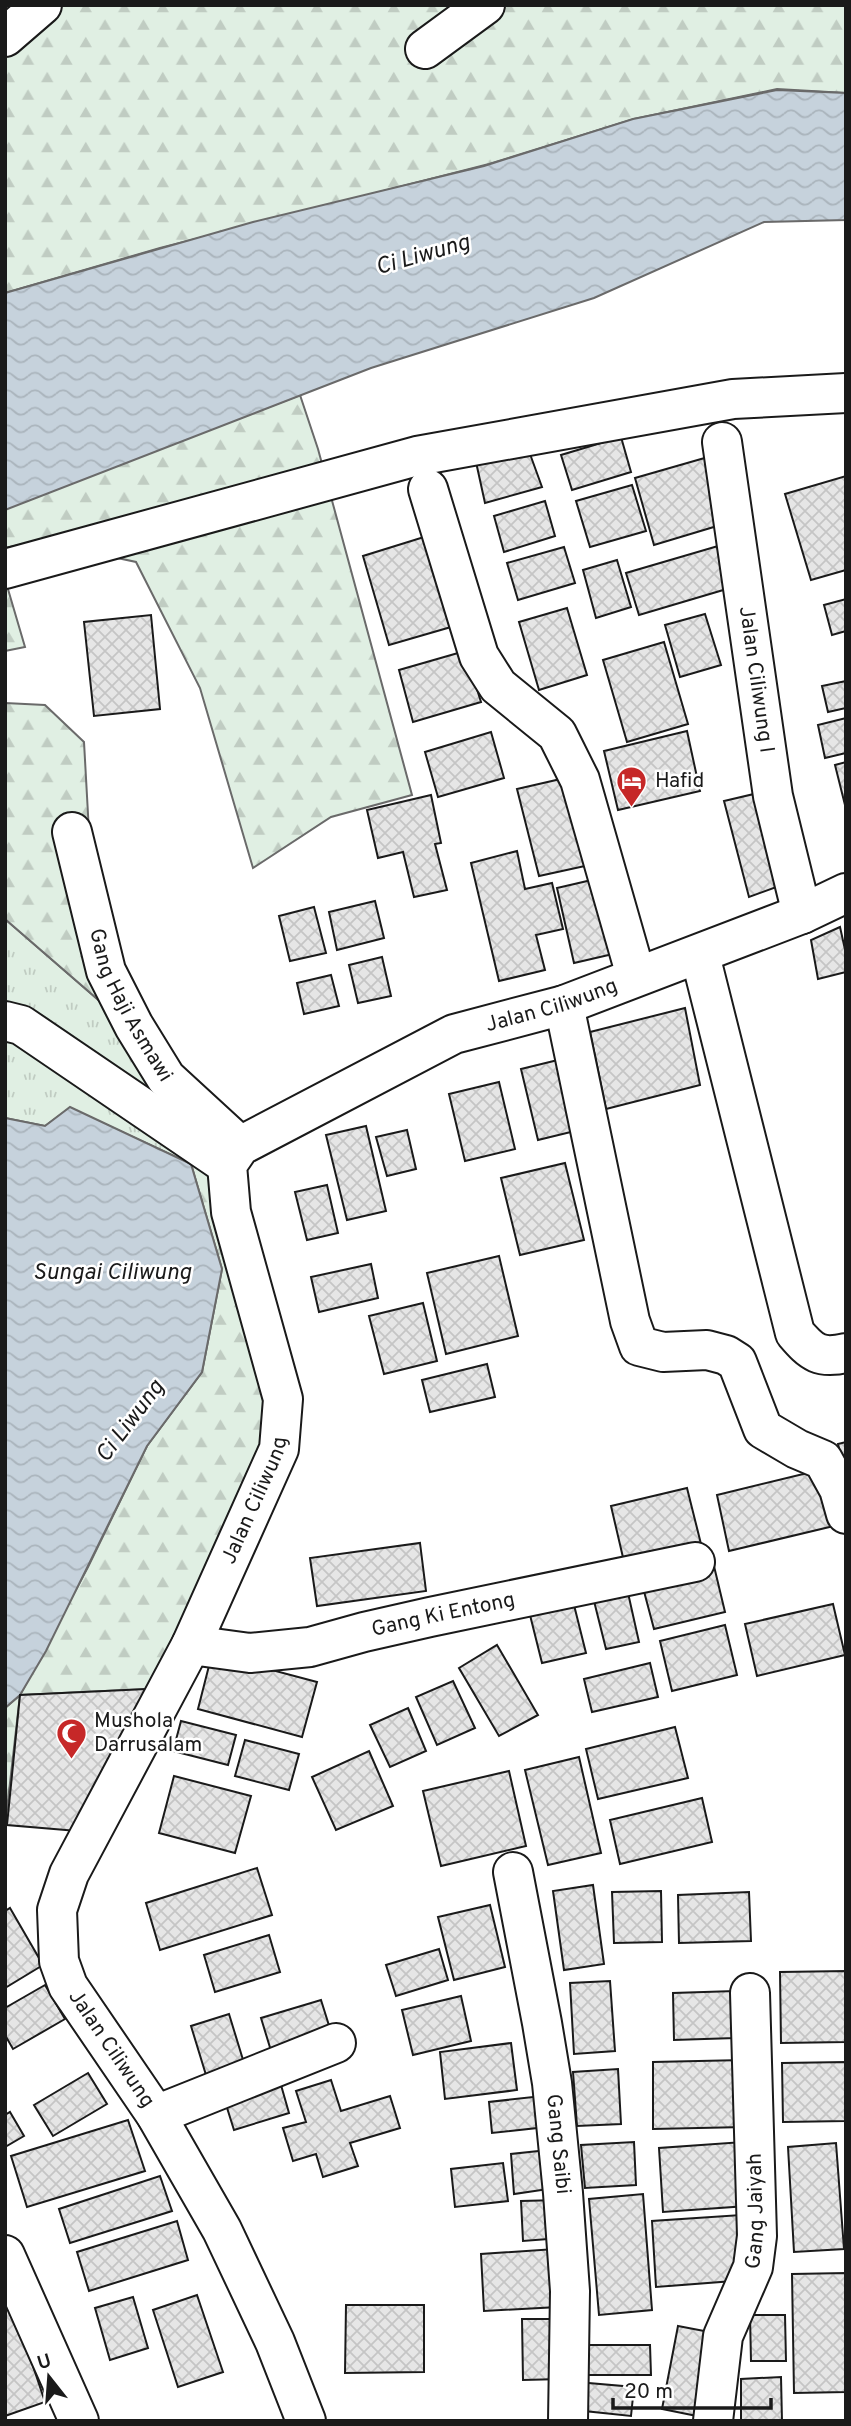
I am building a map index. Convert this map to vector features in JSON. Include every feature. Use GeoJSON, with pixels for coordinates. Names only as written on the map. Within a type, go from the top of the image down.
{"type":"FeatureCollection","features":[{"type":"Feature","properties":{"kind":"street"},"geometry":{"type":"LineString","coordinates":[[5,37],[42,5]]}},
{"type":"Feature","properties":{"kind":"street"},"geometry":{"type":"LineString","coordinates":[[425,49],[485,5]]}},
{"type":"Feature","properties":{"kind":"street"},"geometry":{"type":"LineString","coordinates":[[5,569],[417,456],[733,399],[846,393]]}},
{"type":"Feature","properties":{"kind":"street","name":"Jalan Ciliwung I"},"geometry":{"type":"LineString","coordinates":[[722,442],[773,796],[802,914]]}},
{"type":"Feature","properties":{"kind":"street"},"geometry":{"type":"LineString","coordinates":[[428,489],[479,656],[498,686],[557,734],[580,779],[636,976]]}},
{"type":"Feature","properties":{"kind":"street","name":"Gang Haji Asmawi"},"geometry":{"type":"LineString","coordinates":[[72,832],[106,971],[134,1026],[166,1078],[233,1156]]}},
{"type":"Feature","properties":{"kind":"street","name":"Jalan Ciliwung"},"geometry":{"type":"LineString","coordinates":[[306,2421],[275,2342],[222,2230],[156,2115],[68,1986],[59,1961],[57,1910],[69,1874],[191,1645],[279,1450],[283,1399],[231,1212],[233,1156],[454,1034],[565,1005],[636,976],[700,955],[802,914],[846,893]]}},
{"type":"Feature","properties":{"kind":"street"},"geometry":{"type":"LineString","coordinates":[[700,955],[795,1333],[810,1351],[830,1356],[846,1353]]}},
{"type":"Feature","properties":{"kind":"street"},"geometry":{"type":"LineString","coordinates":[[565,1005],[630,1321],[639,1346],[663,1352],[707,1350],[726,1354],[737,1362],[763,1429],[797,1449],[823,1460],[839,1489],[846,1514]]}},
{"type":"Feature","properties":{"kind":"street"},"geometry":{"type":"LineString","coordinates":[[5,1021],[21,1025],[233,1156]]}},
{"type":"Feature","properties":{"kind":"street","name":"Gang Ki Entong"},"geometry":{"type":"LineString","coordinates":[[191,1645],[250,1653],[310,1647],[430,1617],[695,1562]]}},
{"type":"Feature","properties":{"kind":"street","name":"Gang Saibi"},"geometry":{"type":"LineString","coordinates":[[513,1871],[552,2084],[563,2193],[570,2291],[568,2421]]}},
{"type":"Feature","properties":{"kind":"street","name":"Gang Jaiyah"},"geometry":{"type":"LineString","coordinates":[[713,2421],[723,2336],[752,2267],[757,2236],[750,1993]]}},
{"type":"Feature","properties":{"kind":"street"},"geometry":{"type":"LineString","coordinates":[[156,2115],[336,2043]]}},
{"type":"Feature","properties":{"kind":"street"},"geometry":{"type":"LineString","coordinates":[[5,2255],[79,2421]]}},
{"type":"Feature","properties":{"kind":"green space"},"geometry":{"type":"Polygon","coordinates":[[[30,5],[846,5],[846,93],[777,89],[634,119],[489,164],[160,248],[5,293],[5,29],[30,5]]]}},
{"type":"Feature","properties":{"kind":"green space"},"geometry":{"type":"Polygon","coordinates":[[[300,395],[318,449],[412,795],[331,817],[253,868],[200,688],[136,562],[38,541],[5,548],[5,508],[300,395]]]}},
{"type":"Feature","properties":{"kind":"green space"},"geometry":{"type":"Polygon","coordinates":[[[5,579],[25,647],[5,651],[5,579]]]}},
{"type":"Feature","properties":{"kind":"green space"},"geometry":{"type":"Polygon","coordinates":[[[5,703],[45,705],[84,742],[89,832],[106,971],[227,1165],[283,1399],[168,1688],[20,1695],[88,1567],[147,1446],[202,1372],[222,1269],[191,1164],[103,1004],[5,919],[5,703]]]}},
{"type":"Feature","properties":{"kind":"green space"},"geometry":{"type":"Polygon","coordinates":[[[5,919],[103,1004],[191,1164],[70,1108],[45,1126],[5,1118],[5,919]]]}},
{"type":"Feature","properties":{"kind":"green space"},"geometry":{"type":"Polygon","coordinates":[[[20,1695],[5,1827],[5,1708],[20,1695]]]}},
{"type":"Feature","properties":{"kind":"water","name":"Ci Liwung"},"geometry":{"type":"Polygon","coordinates":[[[777,90],[846,93],[846,220],[764,222],[594,298],[371,368],[5,510],[5,293],[253,222],[484,166],[633,119],[777,90]]]}},
{"type":"Feature","properties":{"kind":"water","name":"Sungai Ciliwung"},"geometry":{"type":"Polygon","coordinates":[[[70,1107],[191,1164],[222,1269],[202,1372],[147,1446],[46,1651],[20,1695],[5,1708],[5,1118],[45,1126],[70,1107]]]}},
{"type":"Feature","properties":{"kind":"building"},"geometry":{"type":"Polygon","coordinates":[[[621,437],[631,472],[572,490],[561,455],[621,437]]]}},
{"type":"Feature","properties":{"kind":"building"},"geometry":{"type":"Polygon","coordinates":[[[530,454],[542,487],[485,503],[476,462],[530,454]]]}},
{"type":"Feature","properties":{"kind":"building"},"geometry":{"type":"Polygon","coordinates":[[[708,457],[727,523],[654,545],[635,478],[708,457]]]}},
{"type":"Feature","properties":{"kind":"building"},"geometry":{"type":"Polygon","coordinates":[[[846,476],[846,570],[811,580],[785,494],[846,476]]]}},
{"type":"Feature","properties":{"kind":"building"},"geometry":{"type":"Polygon","coordinates":[[[632,485],[646,531],[590,547],[576,501],[632,485]]]}},
{"type":"Feature","properties":{"kind":"building"},"geometry":{"type":"Polygon","coordinates":[[[545,501],[555,536],[504,552],[494,516],[545,501]]]}},
{"type":"Feature","properties":{"kind":"building"},"geometry":{"type":"Polygon","coordinates":[[[424,537],[451,627],[389,645],[363,556],[424,537]]]}},
{"type":"Feature","properties":{"kind":"building"},"geometry":{"type":"Polygon","coordinates":[[[718,546],[730,588],[639,615],[626,573],[718,546]]]}},
{"type":"Feature","properties":{"kind":"building"},"geometry":{"type":"Polygon","coordinates":[[[564,547],[575,583],[518,600],[507,563],[564,547]]]}},
{"type":"Feature","properties":{"kind":"building"},"geometry":{"type":"Polygon","coordinates":[[[617,560],[631,607],[596,618],[583,570],[617,560]]]}},
{"type":"Feature","properties":{"kind":"building"},"geometry":{"type":"Polygon","coordinates":[[[846,599],[846,631],[832,635],[824,605],[846,599]]]}},
{"type":"Feature","properties":{"kind":"building"},"geometry":{"type":"Polygon","coordinates":[[[567,608],[587,675],[539,690],[519,622],[567,608]]]}},
{"type":"Feature","properties":{"kind":"building"},"geometry":{"type":"Polygon","coordinates":[[[705,614],[721,665],[680,677],[665,625],[705,614]]]}},
{"type":"Feature","properties":{"kind":"building"},"geometry":{"type":"Polygon","coordinates":[[[151,615],[160,709],[94,716],[84,622],[151,615]]]}},
{"type":"Feature","properties":{"kind":"building"},"geometry":{"type":"Polygon","coordinates":[[[664,642],[688,724],[627,742],[603,660],[664,642]]]}},
{"type":"Feature","properties":{"kind":"building"},"geometry":{"type":"Polygon","coordinates":[[[465,651],[481,702],[413,722],[399,670],[465,651]]]}},
{"type":"Feature","properties":{"kind":"building"},"geometry":{"type":"Polygon","coordinates":[[[846,681],[846,708],[828,712],[822,686],[846,681]]]}},
{"type":"Feature","properties":{"kind":"building"},"geometry":{"type":"Polygon","coordinates":[[[846,718],[846,753],[825,758],[818,725],[846,718]]]}},
{"type":"Feature","properties":{"kind":"building"},"geometry":{"type":"Polygon","coordinates":[[[687,731],[700,791],[618,810],[604,751],[687,731]]]}},
{"type":"Feature","properties":{"kind":"building"},"geometry":{"type":"Polygon","coordinates":[[[491,732],[504,778],[438,797],[425,752],[491,732]]]}},
{"type":"Feature","properties":{"kind":"building"},"geometry":{"type":"Polygon","coordinates":[[[846,762],[846,809],[835,765],[846,762]]]}},
{"type":"Feature","properties":{"kind":"building"},"geometry":{"type":"Polygon","coordinates":[[[565,778],[585,866],[539,876],[517,789],[565,778]]]}},
{"type":"Feature","properties":{"kind":"building"},"geometry":{"type":"Polygon","coordinates":[[[771,790],[790,882],[749,897],[724,801],[771,790]]]}},
{"type":"Feature","properties":{"kind":"building"},"geometry":{"type":"Polygon","coordinates":[[[431,795],[441,843],[435,844],[447,890],[414,897],[403,852],[378,858],[367,810],[431,795]]]}},
{"type":"Feature","properties":{"kind":"building"},"geometry":{"type":"Polygon","coordinates":[[[517,851],[525,889],[552,883],[563,929],[536,935],[545,970],[499,981],[471,863],[517,851]]]}},
{"type":"Feature","properties":{"kind":"building"},"geometry":{"type":"Polygon","coordinates":[[[596,879],[613,954],[574,963],[557,888],[596,879]]]}},
{"type":"Feature","properties":{"kind":"building"},"geometry":{"type":"Polygon","coordinates":[[[375,901],[384,938],[337,950],[329,912],[375,901]]]}},
{"type":"Feature","properties":{"kind":"building"},"geometry":{"type":"Polygon","coordinates":[[[314,907],[326,953],[290,961],[279,916],[314,907]]]}},
{"type":"Feature","properties":{"kind":"building"},"geometry":{"type":"Polygon","coordinates":[[[840,927],[846,954],[846,972],[818,979],[811,940],[840,927]]]}},
{"type":"Feature","properties":{"kind":"building"},"geometry":{"type":"Polygon","coordinates":[[[382,957],[391,996],[358,1003],[349,965],[382,957]]]}},
{"type":"Feature","properties":{"kind":"building"},"geometry":{"type":"Polygon","coordinates":[[[331,975],[339,1006],[304,1014],[297,983],[331,975]]]}},
{"type":"Feature","properties":{"kind":"building"},"geometry":{"type":"Polygon","coordinates":[[[685,1008],[700,1085],[606,1109],[590,1032],[685,1008]]]}},
{"type":"Feature","properties":{"kind":"building"},"geometry":{"type":"Polygon","coordinates":[[[562,1059],[579,1130],[538,1140],[521,1069],[562,1059]]]}},
{"type":"Feature","properties":{"kind":"building"},"geometry":{"type":"Polygon","coordinates":[[[499,1082],[515,1149],[465,1161],[449,1094],[499,1082]]]}},
{"type":"Feature","properties":{"kind":"building"},"geometry":{"type":"Polygon","coordinates":[[[366,1126],[386,1211],[347,1220],[326,1135],[366,1126]]]}},
{"type":"Feature","properties":{"kind":"building"},"geometry":{"type":"Polygon","coordinates":[[[407,1130],[416,1169],[387,1176],[376,1137],[407,1130]]]}},
{"type":"Feature","properties":{"kind":"building"},"geometry":{"type":"Polygon","coordinates":[[[565,1163],[584,1240],[520,1255],[501,1178],[565,1163]]]}},
{"type":"Feature","properties":{"kind":"building"},"geometry":{"type":"Polygon","coordinates":[[[327,1185],[338,1233],[307,1240],[295,1192],[327,1185]]]}},
{"type":"Feature","properties":{"kind":"building"},"geometry":{"type":"Polygon","coordinates":[[[499,1256],[518,1336],[446,1354],[427,1273],[499,1256]]]}},
{"type":"Feature","properties":{"kind":"building"},"geometry":{"type":"Polygon","coordinates":[[[371,1264],[378,1298],[319,1312],[311,1277],[371,1264]]]}},
{"type":"Feature","properties":{"kind":"building"},"geometry":{"type":"Polygon","coordinates":[[[423,1303],[437,1361],[384,1374],[369,1316],[423,1303]]]}},
{"type":"Feature","properties":{"kind":"building"},"geometry":{"type":"Polygon","coordinates":[[[487,1364],[495,1397],[430,1412],[422,1380],[487,1364]]]}},
{"type":"Feature","properties":{"kind":"building"},"geometry":{"type":"Polygon","coordinates":[[[846,1442],[846,1477],[838,1444],[846,1442]]]}},
{"type":"Feature","properties":{"kind":"building"},"geometry":{"type":"Polygon","coordinates":[[[824,1469],[838,1525],[729,1551],[717,1495],[824,1469]]]}},
{"type":"Feature","properties":{"kind":"building"},"geometry":{"type":"Polygon","coordinates":[[[687,1488],[702,1548],[625,1566],[611,1506],[687,1488]]]}},
{"type":"Feature","properties":{"kind":"building"},"geometry":{"type":"Polygon","coordinates":[[[420,1543],[426,1591],[317,1606],[310,1558],[420,1543]]]}},
{"type":"Feature","properties":{"kind":"building"},"geometry":{"type":"Polygon","coordinates":[[[713,1562],[725,1612],[654,1629],[641,1580],[713,1562]]]}},
{"type":"Feature","properties":{"kind":"building"},"geometry":{"type":"Polygon","coordinates":[[[626,1584],[639,1642],[606,1649],[592,1593],[626,1584]]]}},
{"type":"Feature","properties":{"kind":"building"},"geometry":{"type":"Polygon","coordinates":[[[572,1597],[586,1653],[542,1663],[528,1607],[572,1597]]]}},
{"type":"Feature","properties":{"kind":"building"},"geometry":{"type":"Polygon","coordinates":[[[833,1604],[845,1655],[757,1676],[745,1624],[833,1604]]]}},
{"type":"Feature","properties":{"kind":"building"},"geometry":{"type":"Polygon","coordinates":[[[725,1625],[737,1675],[672,1691],[660,1641],[725,1625]]]}},
{"type":"Feature","properties":{"kind":"building"},"geometry":{"type":"Polygon","coordinates":[[[497,1645],[538,1715],[499,1736],[459,1668],[497,1645]]]}},
{"type":"Feature","properties":{"kind":"building"},"geometry":{"type":"Polygon","coordinates":[[[212,1654],[317,1682],[302,1737],[198,1709],[212,1654]]]}},
{"type":"Feature","properties":{"kind":"building"},"geometry":{"type":"Polygon","coordinates":[[[650,1663],[658,1697],[592,1712],[584,1679],[650,1663]]]}},
{"type":"Feature","properties":{"kind":"building"},"geometry":{"type":"Polygon","coordinates":[[[453,1681],[475,1728],[437,1745],[416,1697],[453,1681]]]}},
{"type":"Feature","properties":{"kind":"building","name":"Mushola Darrusalam"},"geometry":{"type":"Polygon","coordinates":[[[168,1688],[89,1832],[7,1825],[20,1695],[168,1688]]]}},
{"type":"Feature","properties":{"kind":"building"},"geometry":{"type":"Polygon","coordinates":[[[408,1708],[426,1751],[390,1767],[370,1725],[408,1708]]]}},
{"type":"Feature","properties":{"kind":"building"},"geometry":{"type":"Polygon","coordinates":[[[181,1721],[236,1735],[228,1765],[173,1751],[181,1721]]]}},
{"type":"Feature","properties":{"kind":"building"},"geometry":{"type":"Polygon","coordinates":[[[675,1727],[688,1778],[598,1799],[586,1749],[675,1727]]]}},
{"type":"Feature","properties":{"kind":"building"},"geometry":{"type":"Polygon","coordinates":[[[245,1740],[299,1754],[289,1790],[235,1776],[245,1740]]]}},
{"type":"Feature","properties":{"kind":"building"},"geometry":{"type":"Polygon","coordinates":[[[369,1751],[393,1806],[336,1830],[312,1777],[369,1751]]]}},
{"type":"Feature","properties":{"kind":"building"},"geometry":{"type":"Polygon","coordinates":[[[579,1757],[601,1853],[548,1865],[525,1770],[579,1757]]]}},
{"type":"Feature","properties":{"kind":"building"},"geometry":{"type":"Polygon","coordinates":[[[509,1771],[526,1846],[441,1866],[423,1791],[509,1771]]]}},
{"type":"Feature","properties":{"kind":"building"},"geometry":{"type":"Polygon","coordinates":[[[174,1776],[251,1796],[235,1853],[159,1833],[174,1776]]]}},
{"type":"Feature","properties":{"kind":"building"},"geometry":{"type":"Polygon","coordinates":[[[702,1798],[712,1842],[620,1864],[610,1820],[702,1798]]]}},
{"type":"Feature","properties":{"kind":"building"},"geometry":{"type":"Polygon","coordinates":[[[257,1868],[272,1915],[160,1950],[146,1903],[257,1868]]]}},
{"type":"Feature","properties":{"kind":"building"},"geometry":{"type":"Polygon","coordinates":[[[593,1885],[604,1964],[564,1970],[553,1891],[593,1885]]]}},
{"type":"Feature","properties":{"kind":"building"},"geometry":{"type":"Polygon","coordinates":[[[661,1891],[662,1942],[614,1943],[612,1892],[661,1891]]]}},
{"type":"Feature","properties":{"kind":"building"},"geometry":{"type":"Polygon","coordinates":[[[749,1892],[751,1941],[679,1943],[678,1895],[749,1892]]]}},
{"type":"Feature","properties":{"kind":"building"},"geometry":{"type":"Polygon","coordinates":[[[490,1905],[505,1967],[454,1980],[438,1917],[490,1905]]]}},
{"type":"Feature","properties":{"kind":"building"},"geometry":{"type":"Polygon","coordinates":[[[10,1908],[43,1965],[5,1988],[5,1911],[10,1908]]]}},
{"type":"Feature","properties":{"kind":"building"},"geometry":{"type":"Polygon","coordinates":[[[269,1935],[280,1972],[215,1992],[204,1955],[269,1935]]]}},
{"type":"Feature","properties":{"kind":"building"},"geometry":{"type":"Polygon","coordinates":[[[439,1949],[448,1980],[396,1996],[386,1965],[439,1949]]]}},
{"type":"Feature","properties":{"kind":"building"},"geometry":{"type":"Polygon","coordinates":[[[846,1971],[846,2042],[781,2043],[780,1972],[846,1971]]]}},
{"type":"Feature","properties":{"kind":"building"},"geometry":{"type":"Polygon","coordinates":[[[610,1981],[615,2051],[574,2054],[570,1983],[610,1981]]]}},
{"type":"Feature","properties":{"kind":"building"},"geometry":{"type":"Polygon","coordinates":[[[45,1985],[65,2019],[13,2049],[5,2035],[5,2008],[45,1985]]]}},
{"type":"Feature","properties":{"kind":"building"},"geometry":{"type":"Polygon","coordinates":[[[735,1991],[735,2038],[674,2040],[673,1993],[735,1991]]]}},
{"type":"Feature","properties":{"kind":"building"},"geometry":{"type":"Polygon","coordinates":[[[461,1996],[471,2041],[413,2055],[402,2010],[461,1996]]]}},
{"type":"Feature","properties":{"kind":"building"},"geometry":{"type":"Polygon","coordinates":[[[321,2000],[332,2035],[272,2054],[261,2018],[321,2000]]]}},
{"type":"Feature","properties":{"kind":"building"},"geometry":{"type":"Polygon","coordinates":[[[229,2014],[244,2063],[206,2075],[191,2026],[229,2014]]]}},
{"type":"Feature","properties":{"kind":"building"},"geometry":{"type":"Polygon","coordinates":[[[511,2043],[517,2090],[445,2099],[440,2052],[511,2043]]]}},
{"type":"Feature","properties":{"kind":"building"},"geometry":{"type":"Polygon","coordinates":[[[744,2060],[745,2127],[653,2129],[653,2062],[744,2060]]]}},
{"type":"Feature","properties":{"kind":"building"},"geometry":{"type":"Polygon","coordinates":[[[846,2062],[846,2121],[783,2122],[782,2063],[846,2062]]]}},
{"type":"Feature","properties":{"kind":"building"},"geometry":{"type":"Polygon","coordinates":[[[618,2069],[621,2124],[577,2126],[573,2072],[618,2069]]]}},
{"type":"Feature","properties":{"kind":"building"},"geometry":{"type":"Polygon","coordinates":[[[88,2073],[107,2104],[53,2136],[34,2105],[88,2073]]]}},
{"type":"Feature","properties":{"kind":"building"},"geometry":{"type":"Polygon","coordinates":[[[279,2078],[289,2113],[234,2130],[223,2095],[279,2078]]]}},
{"type":"Feature","properties":{"kind":"building"},"geometry":{"type":"Polygon","coordinates":[[[331,2080],[341,2111],[390,2096],[400,2128],[350,2143],[358,2166],[323,2177],[316,2154],[293,2161],[283,2128],[306,2122],[296,2091],[331,2080]]]}},
{"type":"Feature","properties":{"kind":"building"},"geometry":{"type":"Polygon","coordinates":[[[542,2096],[546,2127],[492,2133],[489,2102],[542,2096]]]}},
{"type":"Feature","properties":{"kind":"building"},"geometry":{"type":"Polygon","coordinates":[[[10,2112],[24,2136],[5,2147],[5,2115],[10,2112]]]}},
{"type":"Feature","properties":{"kind":"building"},"geometry":{"type":"Polygon","coordinates":[[[128,2120],[145,2171],[27,2207],[11,2156],[128,2120]]]}},
{"type":"Feature","properties":{"kind":"building"},"geometry":{"type":"Polygon","coordinates":[[[634,2142],[636,2185],[585,2188],[581,2145],[634,2142]]]}},
{"type":"Feature","properties":{"kind":"building"},"geometry":{"type":"Polygon","coordinates":[[[743,2142],[747,2206],[663,2212],[659,2148],[743,2142]]]}},
{"type":"Feature","properties":{"kind":"building"},"geometry":{"type":"Polygon","coordinates":[[[836,2143],[844,2249],[794,2252],[788,2147],[836,2143]]]}},
{"type":"Feature","properties":{"kind":"building"},"geometry":{"type":"Polygon","coordinates":[[[557,2149],[562,2187],[514,2194],[511,2154],[557,2149]]]}},
{"type":"Feature","properties":{"kind":"building"},"geometry":{"type":"Polygon","coordinates":[[[503,2163],[508,2201],[455,2207],[451,2169],[503,2163]]]}},
{"type":"Feature","properties":{"kind":"building"},"geometry":{"type":"Polygon","coordinates":[[[160,2176],[172,2211],[70,2243],[59,2209],[160,2176]]]}},
{"type":"Feature","properties":{"kind":"building"},"geometry":{"type":"Polygon","coordinates":[[[643,2194],[652,2310],[599,2315],[589,2199],[643,2194]]]}},
{"type":"Feature","properties":{"kind":"building"},"geometry":{"type":"Polygon","coordinates":[[[559,2200],[561,2238],[523,2241],[521,2201],[559,2200]]]}},
{"type":"Feature","properties":{"kind":"building"},"geometry":{"type":"Polygon","coordinates":[[[741,2215],[746,2280],[656,2287],[652,2221],[741,2215]]]}},
{"type":"Feature","properties":{"kind":"building"},"geometry":{"type":"Polygon","coordinates":[[[177,2221],[188,2260],[89,2291],[77,2252],[177,2221]]]}},
{"type":"Feature","properties":{"kind":"building"},"geometry":{"type":"Polygon","coordinates":[[[555,2249],[558,2307],[484,2311],[481,2254],[555,2249]]]}},
{"type":"Feature","properties":{"kind":"building"},"geometry":{"type":"Polygon","coordinates":[[[846,2273],[846,2392],[794,2393],[792,2274],[846,2273]]]}},
{"type":"Feature","properties":{"kind":"building"},"geometry":{"type":"Polygon","coordinates":[[[5,2291],[8,2291],[45,2402],[5,2416],[5,2291]]]}},
{"type":"Feature","properties":{"kind":"building"},"geometry":{"type":"Polygon","coordinates":[[[197,2295],[223,2372],[178,2387],[153,2310],[197,2295]]]}},
{"type":"Feature","properties":{"kind":"building"},"geometry":{"type":"Polygon","coordinates":[[[133,2297],[148,2348],[110,2360],[95,2308],[133,2297]]]}},
{"type":"Feature","properties":{"kind":"building"},"geometry":{"type":"Polygon","coordinates":[[[346,2305],[424,2305],[424,2372],[345,2373],[346,2305]]]}},
{"type":"Feature","properties":{"kind":"building"},"geometry":{"type":"Polygon","coordinates":[[[750,2315],[785,2315],[786,2361],[751,2361],[750,2315]]]}},
{"type":"Feature","properties":{"kind":"building"},"geometry":{"type":"Polygon","coordinates":[[[522,2319],[561,2319],[562,2379],[523,2380],[522,2319]]]}},
{"type":"Feature","properties":{"kind":"building"},"geometry":{"type":"Polygon","coordinates":[[[678,2326],[720,2334],[702,2417],[662,2409],[678,2326]]]}},
{"type":"Feature","properties":{"kind":"building"},"geometry":{"type":"Polygon","coordinates":[[[582,2345],[650,2345],[651,2375],[581,2375],[582,2345]]]}},
{"type":"Feature","properties":{"kind":"building"},"geometry":{"type":"Polygon","coordinates":[[[781,2377],[782,2421],[741,2421],[741,2379],[781,2377]]]}},
{"type":"Feature","properties":{"kind":"building"},"geometry":{"type":"Polygon","coordinates":[[[577,2382],[634,2387],[631,2416],[575,2410],[577,2382]]]}},
{"type":"Feature","properties":{"kind":"place","name":"Hafid"},"geometry":{"type":"Point","coordinates":[632,808]}},
{"type":"Feature","properties":{"kind":"place","name":"Mushola Darrusalam"},"geometry":{"type":"Point","coordinates":[71,1760]}}]}
